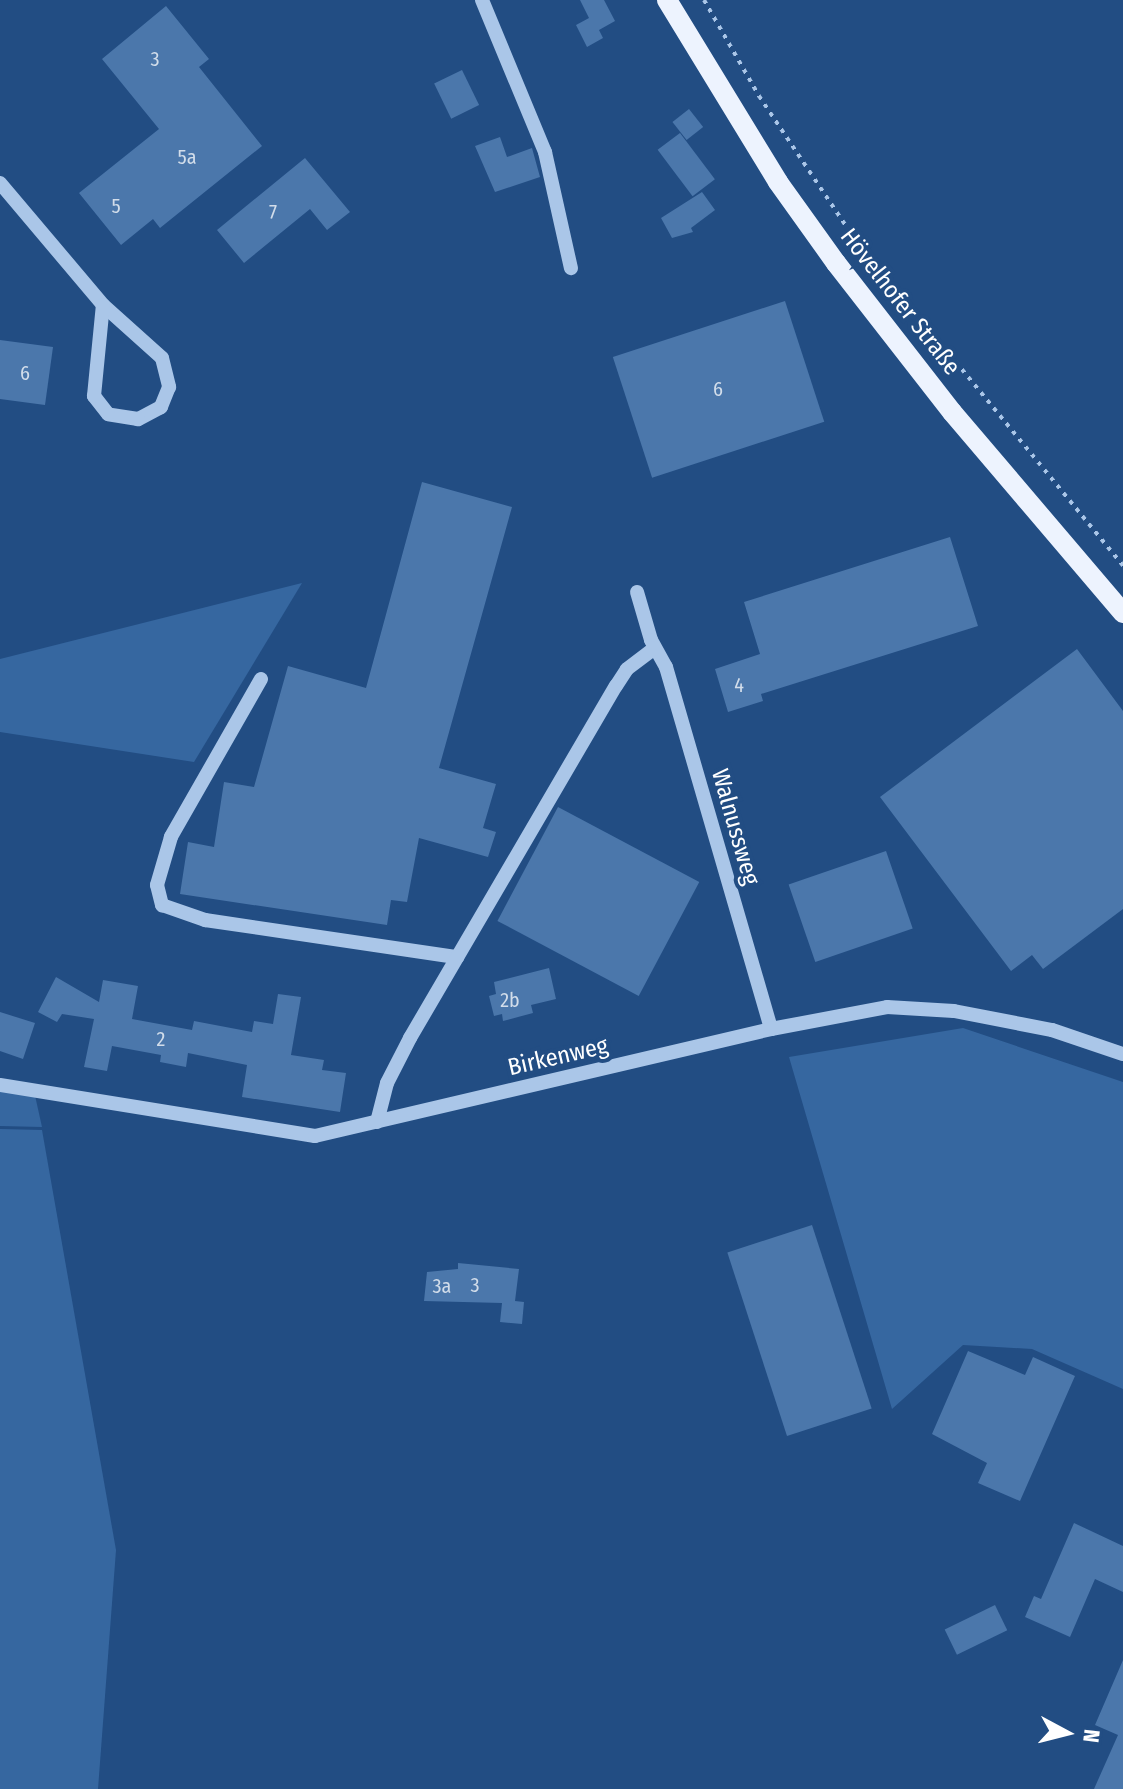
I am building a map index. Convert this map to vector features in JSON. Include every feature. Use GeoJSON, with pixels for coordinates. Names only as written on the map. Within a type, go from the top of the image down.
{"type":"FeatureCollection","features":[{"type":"Feature","properties":{"kind":"main road","name":"Hövelhofer Straße"},"geometry":{"type":"LineString","coordinates":[[667,0],[739,122],[836,263],[952,412],[1123,613]]}},
{"type":"Feature","properties":{"kind":"street"},"geometry":{"type":"LineString","coordinates":[[482,0],[545,152],[571,268]]}},
{"type":"Feature","properties":{"kind":"street"},"geometry":{"type":"LineString","coordinates":[[0,183],[103,305],[162,358],[169,387],[161,407],[138,419],[108,414],[94,396],[103,305]]}},
{"type":"Feature","properties":{"kind":"street","name":"Walnussweg"},"geometry":{"type":"LineString","coordinates":[[637,592],[653,644],[666,667],[771,1029]]}},
{"type":"Feature","properties":{"kind":"street"},"geometry":{"type":"LineString","coordinates":[[377,1122],[387,1083],[457,957],[627,669],[653,644]]}},
{"type":"Feature","properties":{"kind":"street"},"geometry":{"type":"LineString","coordinates":[[261,679],[171,837],[157,885],[162,905],[205,920],[457,957]]}},
{"type":"Feature","properties":{"kind":"street","name":"Birkenweg"},"geometry":{"type":"LineString","coordinates":[[0,1085],[315,1136],[771,1029],[887,1007],[922,1007],[1052,1030],[1123,1054]]}},
{"type":"Feature","properties":{"kind":"path"},"geometry":{"type":"LineString","coordinates":[[704,0],[759,96],[854,238],[1123,566]]}},
{"type":"Feature","properties":{"kind":"shaded area"},"geometry":{"type":"Polygon","coordinates":[[[302,583],[194,762],[0,732],[0,659],[302,583]]]}},
{"type":"Feature","properties":{"kind":"shaded area"},"geometry":{"type":"Polygon","coordinates":[[[963,1028],[1123,1082],[1123,1389],[1032,1349],[963,1345],[892,1409],[789,1057],[963,1028]]]}},
{"type":"Feature","properties":{"kind":"shaded area"},"geometry":{"type":"Polygon","coordinates":[[[0,1086],[34,1091],[42,1127],[0,1126],[0,1086]]]}},
{"type":"Feature","properties":{"kind":"shaded area"},"geometry":{"type":"Polygon","coordinates":[[[0,1129],[42,1130],[116,1550],[98,1789],[0,1789],[0,1129]]]}},
{"type":"Feature","properties":{"kind":"building"},"geometry":{"type":"Polygon","coordinates":[[[580,0],[604,0],[615,21],[599,30],[603,38],[587,47],[576,25],[589,18],[580,0]]]}},
{"type":"Feature","properties":{"kind":"building"},"geometry":{"type":"Polygon","coordinates":[[[166,6],[209,59],[199,67],[262,146],[160,228],[153,219],[121,245],[79,193],[159,129],[102,59],[166,6]]]}},
{"type":"Feature","properties":{"kind":"building"},"geometry":{"type":"Polygon","coordinates":[[[462,70],[479,105],[451,119],[434,84],[462,70]]]}},
{"type":"Feature","properties":{"kind":"building"},"geometry":{"type":"Polygon","coordinates":[[[689,109],[703,127],[687,140],[672,122],[689,109]]]}},
{"type":"Feature","properties":{"kind":"building"},"geometry":{"type":"Polygon","coordinates":[[[680,133],[715,179],[693,196],[658,150],[680,133]]]}},
{"type":"Feature","properties":{"kind":"building"},"geometry":{"type":"Polygon","coordinates":[[[500,137],[507,157],[532,148],[540,177],[495,192],[475,146],[500,137]]]}},
{"type":"Feature","properties":{"kind":"building"},"geometry":{"type":"Polygon","coordinates":[[[305,158],[350,212],[327,230],[310,209],[244,263],[217,230],[305,158]]]}},
{"type":"Feature","properties":{"kind":"building"},"geometry":{"type":"Polygon","coordinates":[[[702,192],[715,210],[691,228],[693,232],[672,238],[661,218],[702,192]]]}},
{"type":"Feature","properties":{"kind":"building"},"geometry":{"type":"Polygon","coordinates":[[[785,301],[824,422],[652,478],[613,357],[785,301]]]}},
{"type":"Feature","properties":{"kind":"building"},"geometry":{"type":"Polygon","coordinates":[[[0,340],[53,347],[45,405],[0,399],[0,340]]]}},
{"type":"Feature","properties":{"kind":"building"},"geometry":{"type":"Polygon","coordinates":[[[422,482],[512,507],[439,768],[496,784],[483,828],[496,832],[488,857],[419,838],[407,902],[391,900],[387,925],[180,894],[188,842],[214,847],[224,782],[254,787],[288,666],[366,688],[422,482]]]}},
{"type":"Feature","properties":{"kind":"building"},"geometry":{"type":"Polygon","coordinates":[[[950,537],[978,626],[761,694],[763,701],[728,712],[715,669],[760,654],[744,602],[950,537]]]}},
{"type":"Feature","properties":{"kind":"building"},"geometry":{"type":"Polygon","coordinates":[[[1077,649],[1123,711],[1123,909],[1043,969],[1032,955],[1011,971],[880,797],[1077,649]]]}},
{"type":"Feature","properties":{"kind":"building"},"geometry":{"type":"Polygon","coordinates":[[[558,807],[699,882],[639,996],[497,921],[558,807]]]}},
{"type":"Feature","properties":{"kind":"building"},"geometry":{"type":"Polygon","coordinates":[[[886,851],[913,929],[815,962],[789,885],[886,851]]]}},
{"type":"Feature","properties":{"kind":"building"},"geometry":{"type":"Polygon","coordinates":[[[549,968],[556,999],[531,1005],[533,1013],[503,1021],[502,1014],[494,1016],[489,996],[496,994],[494,982],[549,968]]]}},
{"type":"Feature","properties":{"kind":"building"},"geometry":{"type":"Polygon","coordinates":[[[56,977],[99,1002],[103,980],[138,986],[132,1019],[192,1030],[194,1021],[252,1032],[254,1021],[273,1024],[278,994],[301,997],[291,1055],[324,1060],[322,1070],[346,1073],[340,1112],[242,1097],[247,1065],[188,1053],[186,1067],[160,1062],[161,1055],[112,1046],[107,1071],[84,1067],[94,1019],[62,1014],[57,1022],[38,1012],[56,977]]]}},
{"type":"Feature","properties":{"kind":"building"},"geometry":{"type":"Polygon","coordinates":[[[0,1012],[35,1023],[23,1059],[0,1051],[0,1012]]]}},
{"type":"Feature","properties":{"kind":"building"},"geometry":{"type":"Polygon","coordinates":[[[812,1225],[872,1409],[787,1436],[727,1253],[812,1225]]]}},
{"type":"Feature","properties":{"kind":"building"},"geometry":{"type":"Polygon","coordinates":[[[458,1263],[519,1269],[515,1301],[524,1302],[522,1324],[500,1322],[502,1303],[424,1301],[427,1272],[458,1269],[458,1263]]]}},
{"type":"Feature","properties":{"kind":"building"},"geometry":{"type":"Polygon","coordinates":[[[968,1351],[1025,1375],[1033,1357],[1075,1376],[1020,1501],[978,1483],[987,1463],[932,1434],[968,1351]]]}},
{"type":"Feature","properties":{"kind":"building"},"geometry":{"type":"Polygon","coordinates":[[[1074,1523],[1123,1546],[1123,1592],[1095,1579],[1070,1637],[1025,1617],[1034,1596],[1041,1599],[1074,1523]]]}},
{"type":"Feature","properties":{"kind":"building"},"geometry":{"type":"Polygon","coordinates":[[[995,1605],[1007,1630],[957,1655],[945,1630],[995,1605]]]}},
{"type":"Feature","properties":{"kind":"building"},"geometry":{"type":"Polygon","coordinates":[[[1123,1660],[1123,1789],[1094,1789],[1118,1735],[1095,1725],[1123,1660]]]}}]}
